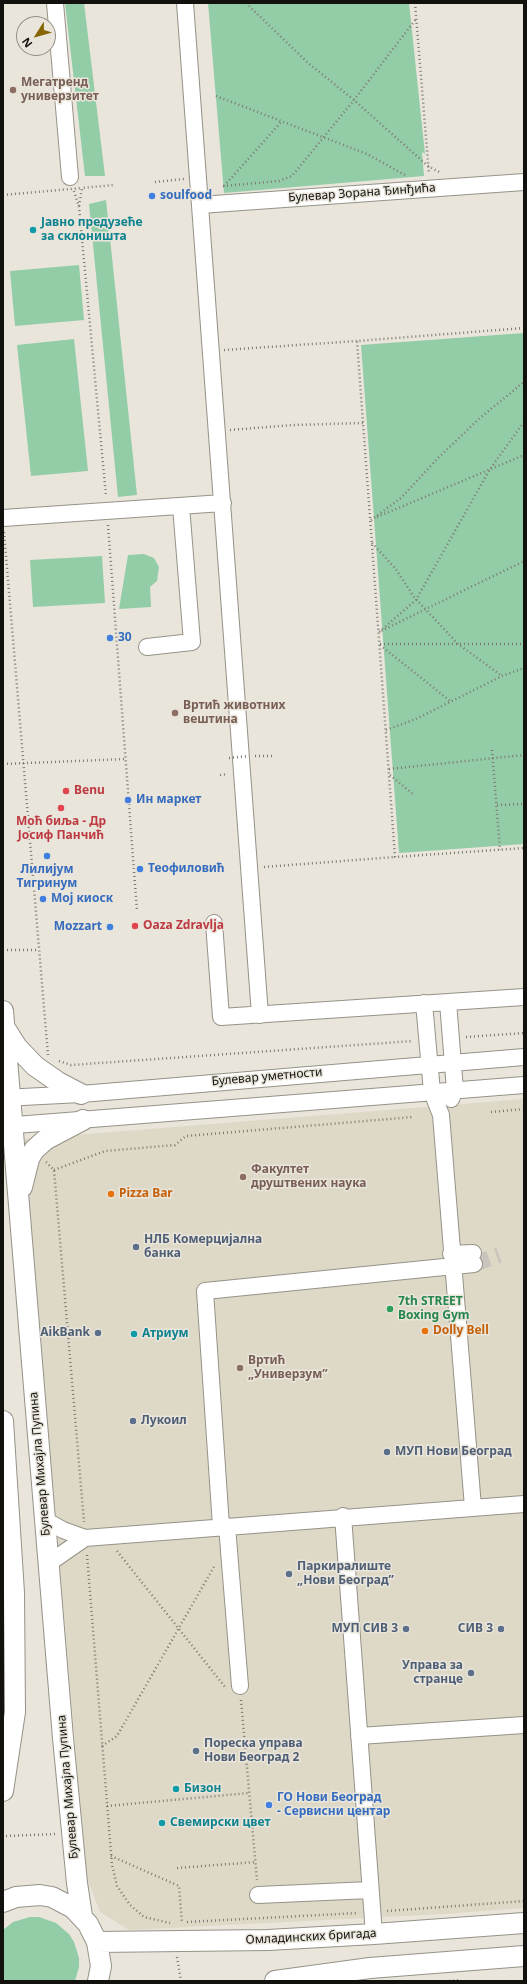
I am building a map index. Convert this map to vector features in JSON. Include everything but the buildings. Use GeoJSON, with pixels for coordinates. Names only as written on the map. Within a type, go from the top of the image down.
{"type":"FeatureCollection","features":[{"type":"Feature","properties":{"kind":"main road"},"geometry":{"type":"LineString","coordinates":[[4,1019],[17,1047],[35,1066],[58,1082],[81,1094]]}},
{"type":"Feature","properties":{"kind":"main road","name":"Булевар Михајла Пупина"},"geometry":{"type":"LineString","coordinates":[[4,1019],[8,1126],[19,1200],[72,1834],[82,1916]]}},
{"type":"Feature","properties":{"kind":"main road"},"geometry":{"type":"LineString","coordinates":[[19,1200],[30,1159],[34,1150],[45,1140],[82,1120]]}},
{"type":"Feature","properties":{"kind":"main road"},"geometry":{"type":"LineString","coordinates":[[3,1421],[8,1589],[15,1712],[3,1790]]}},
{"type":"Feature","properties":{"kind":"main road"},"geometry":{"type":"LineString","coordinates":[[3,1902],[16,1897],[40,1895],[63,1902],[82,1916],[94,1932],[97,1942],[101,1958],[100,1979]]}},
{"type":"Feature","properties":{"kind":"main road","name":"Омладинских бригада"},"geometry":{"type":"LineString","coordinates":[[97,1942],[268,1940],[524,1923]]}},
{"type":"Feature","properties":{"kind":"main road"},"geometry":{"type":"LineString","coordinates":[[275,1981],[370,1968],[524,1956]]}},
{"type":"Feature","properties":{"kind":"street"},"geometry":{"type":"LineString","coordinates":[[55,3],[70,177]]}},
{"type":"Feature","properties":{"kind":"street"},"geometry":{"type":"LineString","coordinates":[[185,3],[260,1015]]}},
{"type":"Feature","properties":{"kind":"street","name":"Булевар Зорана Ђинђића"},"geometry":{"type":"LineString","coordinates":[[200,205],[524,182]]}},
{"type":"Feature","properties":{"kind":"street"},"geometry":{"type":"LineString","coordinates":[[3,518],[222,503]]}},
{"type":"Feature","properties":{"kind":"street"},"geometry":{"type":"LineString","coordinates":[[147,647],[192,642],[181,506]]}},
{"type":"Feature","properties":{"kind":"street"},"geometry":{"type":"LineString","coordinates":[[214,923],[221,1017],[524,997]]}},
{"type":"Feature","properties":{"kind":"street"},"geometry":{"type":"LineString","coordinates":[[441,1115],[455,1090],[448,1002]]}},
{"type":"Feature","properties":{"kind":"street"},"geometry":{"type":"LineString","coordinates":[[424,1004],[432,1092],[441,1115],[473,1507]]}},
{"type":"Feature","properties":{"kind":"street","name":"Булевар уметности"},"geometry":{"type":"LineString","coordinates":[[6,1098],[81,1094],[524,1056]]}},
{"type":"Feature","properties":{"kind":"street"},"geometry":{"type":"LineString","coordinates":[[8,1126],[524,1085]]}},
{"type":"Feature","properties":{"kind":"street"},"geometry":{"type":"LineString","coordinates":[[240,1686],[228,1543],[224,1526],[205,1291],[474,1258]]}},
{"type":"Feature","properties":{"kind":"street"},"geometry":{"type":"LineString","coordinates":[[45,1520],[63,1530],[85,1538],[343,1516],[524,1504]]}},
{"type":"Feature","properties":{"kind":"street"},"geometry":{"type":"LineString","coordinates":[[343,1516],[374,1934]]}},
{"type":"Feature","properties":{"kind":"street"},"geometry":{"type":"LineString","coordinates":[[49,1563],[85,1538]]}},
{"type":"Feature","properties":{"kind":"street"},"geometry":{"type":"LineString","coordinates":[[359,1736],[524,1725]]}},
{"type":"Feature","properties":{"kind":"street"},"geometry":{"type":"LineString","coordinates":[[258,1895],[370,1890]]}},
{"type":"Feature","properties":{"kind":"path"},"geometry":{"type":"LineString","coordinates":[[246,3],[306,62],[354,100],[428,166],[440,172],[454,187]]}},
{"type":"Feature","properties":{"kind":"path"},"geometry":{"type":"LineString","coordinates":[[414,3],[430,188]]}},
{"type":"Feature","properties":{"kind":"path"},"geometry":{"type":"LineString","coordinates":[[282,121],[224,186],[279,181],[292,176],[354,100],[416,19]]}},
{"type":"Feature","properties":{"kind":"path"},"geometry":{"type":"LineString","coordinates":[[216,96],[367,154],[430,188]]}},
{"type":"Feature","properties":{"kind":"path"},"geometry":{"type":"LineString","coordinates":[[70,177],[79,207],[107,511],[137,911]]}},
{"type":"Feature","properties":{"kind":"path"},"geometry":{"type":"LineString","coordinates":[[155,182],[198,178]]}},
{"type":"Feature","properties":{"kind":"path"},"geometry":{"type":"LineString","coordinates":[[3,194],[114,185]]}},
{"type":"Feature","properties":{"kind":"path"},"geometry":{"type":"LineString","coordinates":[[79,207],[82,188]]}},
{"type":"Feature","properties":{"kind":"path"},"geometry":{"type":"LineString","coordinates":[[211,351],[524,328]]}},
{"type":"Feature","properties":{"kind":"path"},"geometry":{"type":"LineString","coordinates":[[358,341],[396,857]]}},
{"type":"Feature","properties":{"kind":"path"},"geometry":{"type":"LineString","coordinates":[[371,520],[401,498],[439,457],[476,422],[524,382]]}},
{"type":"Feature","properties":{"kind":"path"},"geometry":{"type":"LineString","coordinates":[[379,632],[416,600],[490,469],[524,422]]}},
{"type":"Feature","properties":{"kind":"path"},"geometry":{"type":"LineString","coordinates":[[249,430],[293,425],[363,423]]}},
{"type":"Feature","properties":{"kind":"path"},"geometry":{"type":"LineString","coordinates":[[371,520],[524,455]]}},
{"type":"Feature","properties":{"kind":"path"},"geometry":{"type":"LineString","coordinates":[[3,526],[48,1056],[71,1065],[428,1040]]}},
{"type":"Feature","properties":{"kind":"path"},"geometry":{"type":"LineString","coordinates":[[372,542],[396,568],[416,600],[458,644],[502,676]]}},
{"type":"Feature","properties":{"kind":"path"},"geometry":{"type":"LineString","coordinates":[[379,632],[524,561]]}},
{"type":"Feature","properties":{"kind":"path"},"geometry":{"type":"LineString","coordinates":[[380,644],[524,644]]}},
{"type":"Feature","properties":{"kind":"path"},"geometry":{"type":"LineString","coordinates":[[380,644],[450,701]]}},
{"type":"Feature","properties":{"kind":"path"},"geometry":{"type":"LineString","coordinates":[[386,730],[416,719],[502,676],[524,668]]}},
{"type":"Feature","properties":{"kind":"path"},"geometry":{"type":"LineString","coordinates":[[492,750],[500,850]]}},
{"type":"Feature","properties":{"kind":"path"},"geometry":{"type":"LineString","coordinates":[[229,758],[274,756]]}},
{"type":"Feature","properties":{"kind":"path"},"geometry":{"type":"LineString","coordinates":[[389,769],[524,756]]}},
{"type":"Feature","properties":{"kind":"path"},"geometry":{"type":"LineString","coordinates":[[3,764],[126,759]]}},
{"type":"Feature","properties":{"kind":"path"},"geometry":{"type":"LineString","coordinates":[[390,775],[414,795]]}},
{"type":"Feature","properties":{"kind":"path"},"geometry":{"type":"LineString","coordinates":[[497,805],[524,804]]}},
{"type":"Feature","properties":{"kind":"path"},"geometry":{"type":"LineString","coordinates":[[249,868],[524,848]]}},
{"type":"Feature","properties":{"kind":"path"},"geometry":{"type":"LineString","coordinates":[[3,950],[39,950]]}},
{"type":"Feature","properties":{"kind":"path"},"geometry":{"type":"LineString","coordinates":[[451,1038],[524,1033]]}},
{"type":"Feature","properties":{"kind":"path"},"geometry":{"type":"LineString","coordinates":[[491,1112],[524,1109]]}},
{"type":"Feature","properties":{"kind":"path"},"geometry":{"type":"LineString","coordinates":[[54,1170],[106,1151],[175,1145],[186,1136],[413,1117]]}},
{"type":"Feature","properties":{"kind":"path"},"geometry":{"type":"LineString","coordinates":[[106,1536],[224,1688]]}},
{"type":"Feature","properties":{"kind":"path"},"geometry":{"type":"LineString","coordinates":[[102,1746],[117,1736],[228,1543]]}},
{"type":"Feature","properties":{"kind":"path"},"geometry":{"type":"LineString","coordinates":[[240,1686],[258,1895]]}},
{"type":"Feature","properties":{"kind":"path"},"geometry":{"type":"LineString","coordinates":[[107,1806],[249,1793]]}},
{"type":"Feature","properties":{"kind":"path"},"geometry":{"type":"LineString","coordinates":[[6,1836],[62,1834]]}},
{"type":"Feature","properties":{"kind":"path"},"geometry":{"type":"LineString","coordinates":[[111,1856],[179,1886],[182,1922]]}},
{"type":"Feature","properties":{"kind":"path"},"geometry":{"type":"LineString","coordinates":[[177,1868],[256,1862]]}},
{"type":"Feature","properties":{"kind":"path"},"geometry":{"type":"LineString","coordinates":[[177,1923],[372,1912],[524,1901]]}},
{"type":"Feature","properties":{"kind":"shaded area"},"geometry":{"type":"Polygon","coordinates":[[[524,1099],[524,1908],[444,1914],[129,1930],[100,1912],[86,1876],[24,1139],[524,1099]]]}},
{"type":"Feature","properties":{"kind":"green space"},"geometry":{"type":"Polygon","coordinates":[[[65,3],[84,3],[105,176],[85,176],[65,3]]]}},
{"type":"Feature","properties":{"kind":"green space"},"geometry":{"type":"Polygon","coordinates":[[[208,3],[409,3],[425,154],[422,152],[424,176],[224,193],[208,3]]]}},
{"type":"Feature","properties":{"kind":"green space"},"geometry":{"type":"Polygon","coordinates":[[[106,200],[137,495],[118,497],[89,204],[106,200]]]}},
{"type":"Feature","properties":{"kind":"green space"},"geometry":{"type":"Polygon","coordinates":[[[79,265],[84,320],[15,326],[10,271],[79,265]]]}},
{"type":"Feature","properties":{"kind":"green space"},"geometry":{"type":"Polygon","coordinates":[[[524,333],[524,844],[399,853],[361,345],[524,333]]]}},
{"type":"Feature","properties":{"kind":"green space"},"geometry":{"type":"Polygon","coordinates":[[[74,339],[88,471],[31,476],[17,345],[74,339]]]}},
{"type":"Feature","properties":{"kind":"green space"},"geometry":{"type":"Polygon","coordinates":[[[144,554],[154,558],[159,567],[157,581],[150,587],[151,607],[119,609],[128,555],[144,554]]]}},
{"type":"Feature","properties":{"kind":"green space"},"geometry":{"type":"Polygon","coordinates":[[[102,556],[105,603],[33,607],[30,560],[102,556]]]}},
{"type":"Feature","properties":{"kind":"green space"},"geometry":{"type":"Polygon","coordinates":[[[30,1917],[39,1917],[56,1923],[69,1934],[74,1942],[79,1958],[79,1967],[75,1981],[3,1981],[3,1930],[13,1922],[30,1917]]]}},
{"type":"Feature","properties":{"kind":"tunnel"},"geometry":{"type":"LineString","coordinates":[[474,1264],[499,1255]]}},
{"type":"Feature","properties":{"kind":"place","name":"Мегатренд универзитет"},"geometry":{"type":"Point","coordinates":[13,90]}},
{"type":"Feature","properties":{"kind":"place","name":"soulfood"},"geometry":{"type":"Point","coordinates":[152,196]}},
{"type":"Feature","properties":{"kind":"place","name":"Јавно предузеће за склоништа"},"geometry":{"type":"Point","coordinates":[33,230]}},
{"type":"Feature","properties":{"kind":"place","name":"30"},"geometry":{"type":"Point","coordinates":[110,638]}},
{"type":"Feature","properties":{"kind":"place","name":"Вртић животних вештина"},"geometry":{"type":"Point","coordinates":[175,713]}},
{"type":"Feature","properties":{"kind":"place","name":"Benu"},"geometry":{"type":"Point","coordinates":[66,791]}},
{"type":"Feature","properties":{"kind":"place","name":"Ин маркет"},"geometry":{"type":"Point","coordinates":[128,800]}},
{"type":"Feature","properties":{"kind":"place","name":"Моћ биља - Др Јосиф Панчић"},"geometry":{"type":"Point","coordinates":[61,808]}},
{"type":"Feature","properties":{"kind":"place","name":"Лилијум Тигринум"},"geometry":{"type":"Point","coordinates":[47,856]}},
{"type":"Feature","properties":{"kind":"place","name":"Теофиловић"},"geometry":{"type":"Point","coordinates":[140,869]}},
{"type":"Feature","properties":{"kind":"place","name":"Мој киоск"},"geometry":{"type":"Point","coordinates":[43,899]}},
{"type":"Feature","properties":{"kind":"place","name":"Oaza Zdravlja"},"geometry":{"type":"Point","coordinates":[135,926]}},
{"type":"Feature","properties":{"kind":"place","name":"Mozzart"},"geometry":{"type":"Point","coordinates":[110,927]}},
{"type":"Feature","properties":{"kind":"place","name":"Факултет друштвених наука"},"geometry":{"type":"Point","coordinates":[243,1177]}},
{"type":"Feature","properties":{"kind":"place","name":"Pizza Bar"},"geometry":{"type":"Point","coordinates":[111,1194]}},
{"type":"Feature","properties":{"kind":"place","name":"НЛБ Комерцијална банка"},"geometry":{"type":"Point","coordinates":[136,1247]}},
{"type":"Feature","properties":{"kind":"place","name":"7th STREET Boxing Gym"},"geometry":{"type":"Point","coordinates":[390,1309]}},
{"type":"Feature","properties":{"kind":"place","name":"Dolly Bell"},"geometry":{"type":"Point","coordinates":[425,1331]}},
{"type":"Feature","properties":{"kind":"place","name":"AikBank"},"geometry":{"type":"Point","coordinates":[98,1333]}},
{"type":"Feature","properties":{"kind":"place","name":"Атриум"},"geometry":{"type":"Point","coordinates":[134,1334]}},
{"type":"Feature","properties":{"kind":"place","name":"Вртић „Универзум”"},"geometry":{"type":"Point","coordinates":[240,1368]}},
{"type":"Feature","properties":{"kind":"place","name":"Лукоил"},"geometry":{"type":"Point","coordinates":[133,1421]}},
{"type":"Feature","properties":{"kind":"place","name":"МУП Нови Београд"},"geometry":{"type":"Point","coordinates":[387,1452]}},
{"type":"Feature","properties":{"kind":"place","name":"Паркиралиште „Нови Београд”"},"geometry":{"type":"Point","coordinates":[289,1574]}},
{"type":"Feature","properties":{"kind":"place","name":"МУП СИВ 3"},"geometry":{"type":"Point","coordinates":[406,1629]}},
{"type":"Feature","properties":{"kind":"place","name":"СИВ 3"},"geometry":{"type":"Point","coordinates":[501,1629]}},
{"type":"Feature","properties":{"kind":"place","name":"Управа за странце"},"geometry":{"type":"Point","coordinates":[471,1673]}},
{"type":"Feature","properties":{"kind":"place","name":"Пореска управа Нови Београд 2"},"geometry":{"type":"Point","coordinates":[196,1751]}},
{"type":"Feature","properties":{"kind":"place","name":"Бизон"},"geometry":{"type":"Point","coordinates":[176,1789]}},
{"type":"Feature","properties":{"kind":"place","name":"ГО Нови Београд - Сервисни центар"},"geometry":{"type":"Point","coordinates":[269,1805]}},
{"type":"Feature","properties":{"kind":"place","name":"Свемирски цвет"},"geometry":{"type":"Point","coordinates":[162,1823]}}]}
